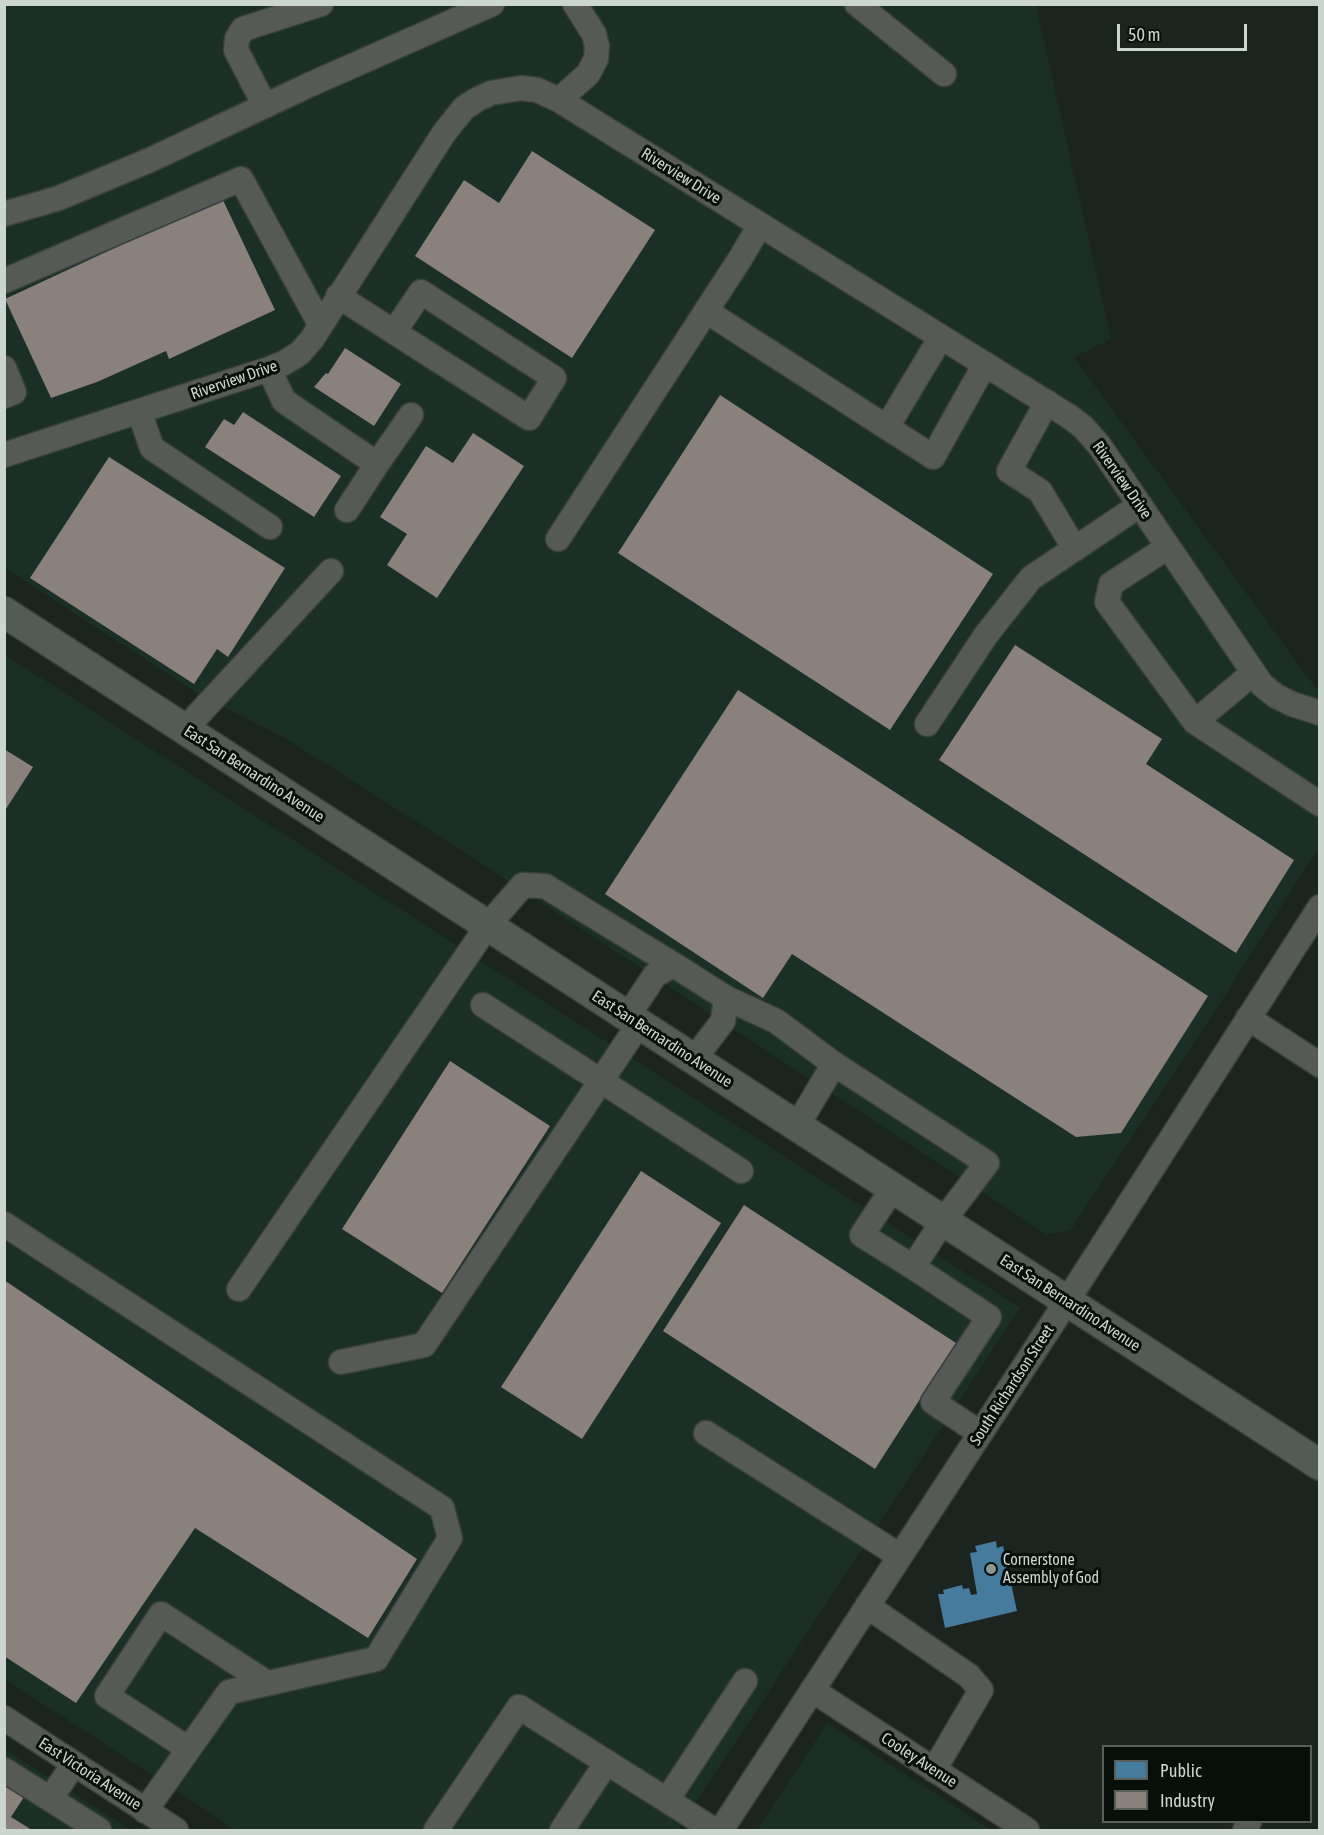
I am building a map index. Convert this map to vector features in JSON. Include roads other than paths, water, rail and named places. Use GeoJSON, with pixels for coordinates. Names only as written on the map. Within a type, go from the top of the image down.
{"type":"FeatureCollection","features":[{"type":"Feature","properties":{"kind":"main road","name":"East San Bernardino Avenue"},"geometry":{"type":"LineString","coordinates":[[4,612],[1320,1465]]}},
{"type":"Feature","properties":{"kind":"street"},"geometry":{"type":"LineString","coordinates":[[265,106],[236,50],[237,39],[243,29],[321,4]]}},
{"type":"Feature","properties":{"kind":"street"},"geometry":{"type":"LineString","coordinates":[[4,214],[59,198],[120,172],[492,4]]}},
{"type":"Feature","properties":{"kind":"street"},"geometry":{"type":"LineString","coordinates":[[559,100],[588,74],[596,59],[597,46],[594,34],[575,4]]}},
{"type":"Feature","properties":{"kind":"street"},"geometry":{"type":"LineString","coordinates":[[857,4],[944,74]]}},
{"type":"Feature","properties":{"kind":"street","name":"Riverview Drive"},"geometry":{"type":"LineString","coordinates":[[4,455],[269,369],[300,353],[312,339],[444,133],[464,108],[491,93],[521,88],[537,90],[559,100],[1047,402],[1083,427],[1099,445],[1262,685],[1276,696],[1292,704],[1320,713]]}},
{"type":"Feature","properties":{"kind":"street"},"geometry":{"type":"LineString","coordinates":[[4,280],[241,179],[320,324]]}},
{"type":"Feature","properties":{"kind":"street"},"geometry":{"type":"LineString","coordinates":[[558,539],[760,225]]}},
{"type":"Feature","properties":{"kind":"street"},"geometry":{"type":"LineString","coordinates":[[338,296],[394,332],[529,418],[554,378],[422,292],[394,332]]}},
{"type":"Feature","properties":{"kind":"street"},"geometry":{"type":"LineString","coordinates":[[706,311],[933,457],[985,364]]}},
{"type":"Feature","properties":{"kind":"street"},"geometry":{"type":"LineString","coordinates":[[886,427],[941,337]]}},
{"type":"Feature","properties":{"kind":"street"},"geometry":{"type":"LineString","coordinates":[[4,368],[14,392],[4,396]]}},
{"type":"Feature","properties":{"kind":"street"},"geometry":{"type":"LineString","coordinates":[[269,369],[284,402],[377,464]]}},
{"type":"Feature","properties":{"kind":"street"},"geometry":{"type":"LineString","coordinates":[[1047,402],[1009,471],[1040,491],[1075,549]]}},
{"type":"Feature","properties":{"kind":"street"},"geometry":{"type":"LineString","coordinates":[[140,411],[152,448],[270,527]]}},
{"type":"Feature","properties":{"kind":"street"},"geometry":{"type":"LineString","coordinates":[[347,510],[411,415]]}},
{"type":"Feature","properties":{"kind":"street"},"geometry":{"type":"LineString","coordinates":[[927,724],[986,635],[1030,578],[1140,505]]}},
{"type":"Feature","properties":{"kind":"street"},"geometry":{"type":"LineString","coordinates":[[1168,547],[1111,584],[1107,602],[1195,722],[1320,804]]}},
{"type":"Feature","properties":{"kind":"street"},"geometry":{"type":"LineString","coordinates":[[185,729],[331,571]]}},
{"type":"Feature","properties":{"kind":"street"},"geometry":{"type":"LineString","coordinates":[[1195,722],[1253,673]]}},
{"type":"Feature","properties":{"kind":"street"},"geometry":{"type":"LineString","coordinates":[[239,1289],[488,926],[523,885],[546,886],[726,998],[776,1021],[834,1064],[987,1164],[943,1221],[913,1267]]}},
{"type":"Feature","properties":{"kind":"street","name":"South Richardson Street"},"geometry":{"type":"LineString","coordinates":[[721,1830],[1067,1301],[1320,907]]}},
{"type":"Feature","properties":{"kind":"street"},"geometry":{"type":"LineString","coordinates":[[341,1362],[424,1346],[600,1082],[634,1020],[655,975],[674,965]]}},
{"type":"Feature","properties":{"kind":"street"},"geometry":{"type":"LineString","coordinates":[[694,1059],[723,1021],[726,998]]}},
{"type":"Feature","properties":{"kind":"street"},"geometry":{"type":"LineString","coordinates":[[483,1005],[741,1171]]}},
{"type":"Feature","properties":{"kind":"street"},"geometry":{"type":"LineString","coordinates":[[1248,1018],[1320,1065]]}},
{"type":"Feature","properties":{"kind":"street"},"geometry":{"type":"LineString","coordinates":[[797,1126],[834,1064]]}},
{"type":"Feature","properties":{"kind":"street"},"geometry":{"type":"LineString","coordinates":[[893,1188],[862,1235],[989,1317],[933,1402],[980,1433]]}},
{"type":"Feature","properties":{"kind":"street"},"geometry":{"type":"LineString","coordinates":[[4,1224],[442,1508],[450,1538],[376,1659],[229,1692],[145,1811]]}},
{"type":"Feature","properties":{"kind":"street"},"geometry":{"type":"LineString","coordinates":[[706,1433],[900,1556]]}},
{"type":"Feature","properties":{"kind":"street"},"geometry":{"type":"LineString","coordinates":[[867,1606],[969,1676],[981,1690],[934,1770]]}},
{"type":"Feature","properties":{"kind":"street"},"geometry":{"type":"LineString","coordinates":[[189,1749],[107,1696],[161,1614],[267,1683]]}},
{"type":"Feature","properties":{"kind":"street"},"geometry":{"type":"LineString","coordinates":[[667,1800],[745,1682]]}},
{"type":"Feature","properties":{"kind":"street","name":"Cooley Avenue"},"geometry":{"type":"LineString","coordinates":[[812,1690],[1027,1830]]}},
{"type":"Feature","properties":{"kind":"street"},"geometry":{"type":"LineString","coordinates":[[436,1830],[519,1707],[714,1830]]}},
{"type":"Feature","properties":{"kind":"street","name":"East Victoria Avenue"},"geometry":{"type":"LineString","coordinates":[[4,1718],[176,1830]]}},
{"type":"Feature","properties":{"kind":"street"},"geometry":{"type":"LineString","coordinates":[[562,1830],[607,1762]]}},
{"type":"Feature","properties":{"kind":"street"},"geometry":{"type":"LineString","coordinates":[[50,1799],[74,1764]]}},
{"type":"Feature","properties":{"kind":"street"},"geometry":{"type":"LineString","coordinates":[[4,1770],[99,1830]]}},
{"type":"Feature","properties":{"kind":"place","name":"Cornerstone Assembly of God"},"geometry":{"type":"Point","coordinates":[991,1569]}}]}
